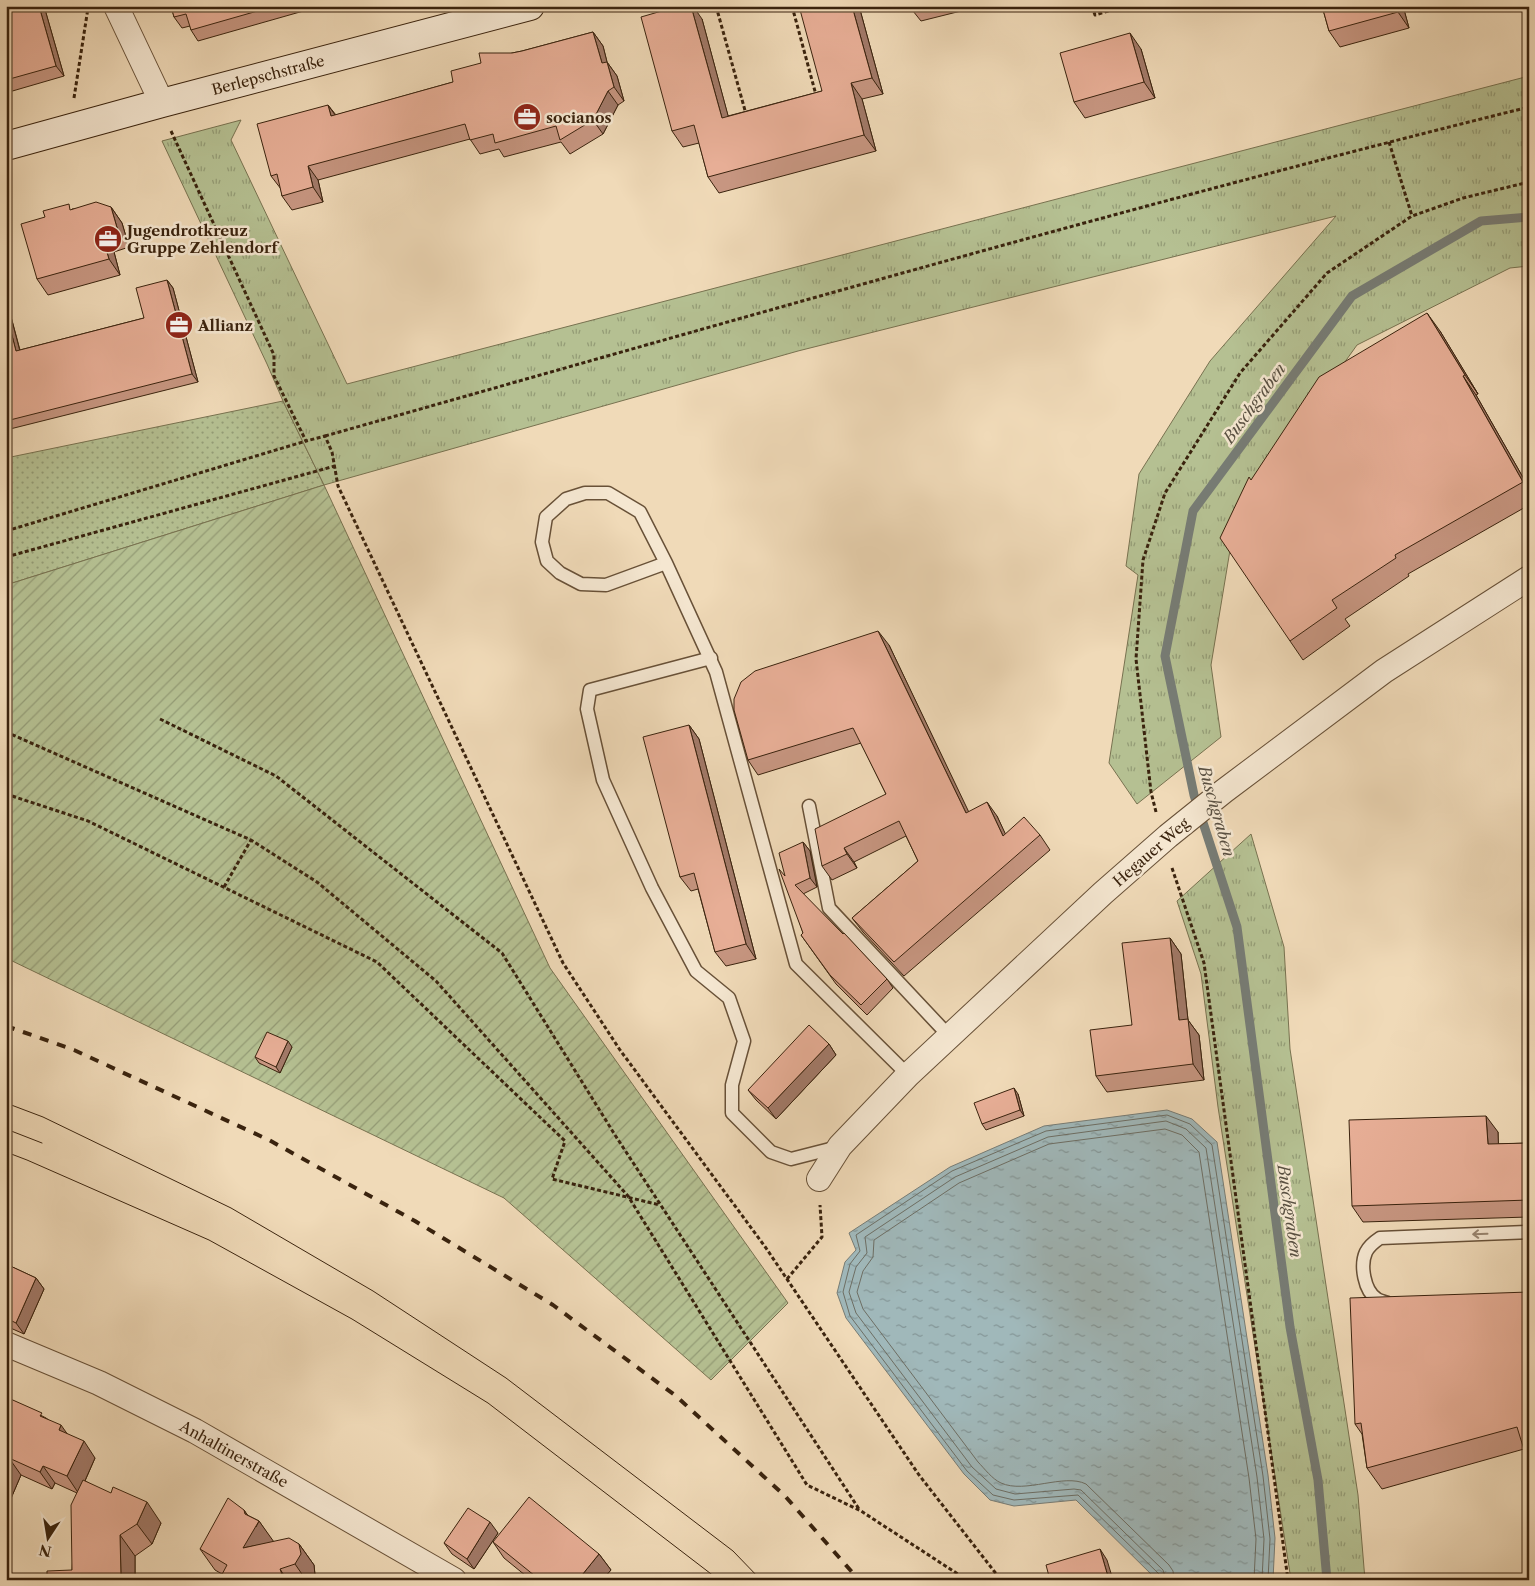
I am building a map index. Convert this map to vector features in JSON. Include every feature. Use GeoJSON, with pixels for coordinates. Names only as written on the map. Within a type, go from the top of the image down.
{"type":"FeatureCollection","features":[{"type":"Feature","properties":{"kind":"street"},"geometry":{"type":"LineString","coordinates":[[116,6],[162,103]]}},
{"type":"Feature","properties":{"kind":"street","name":"Berlepschstraße"},"geometry":{"type":"LineString","coordinates":[[6,146],[525,7]]}},
{"type":"Feature","properties":{"kind":"street","name":"Hegauer Weg"},"geometry":{"type":"LineString","coordinates":[[819,1179],[840,1146],[908,1075],[1103,893],[1165,839],[1224,791],[1384,671],[1529,578]]}},
{"type":"Feature","properties":{"kind":"street","name":"Anhaltinerstraße"},"geometry":{"type":"LineString","coordinates":[[6,1344],[99,1383],[195,1431],[441,1576]]}},
{"type":"Feature","properties":{"kind":"lane"},"geometry":{"type":"LineString","coordinates":[[666,563],[606,585],[580,584],[560,573],[547,561],[542,542],[546,517],[566,499],[586,493],[608,493],[640,512],[666,563],[716,672],[796,964],[908,1075]]}},
{"type":"Feature","properties":{"kind":"lane"},"geometry":{"type":"LineString","coordinates":[[711,658],[590,690],[587,709],[603,780],[652,888],[696,971],[729,998],[744,1041],[732,1085],[732,1113],[771,1152],[792,1160],[840,1146]]}},
{"type":"Feature","properties":{"kind":"lane"},"geometry":{"type":"LineString","coordinates":[[809,806],[829,908],[950,1037]]}},
{"type":"Feature","properties":{"kind":"lane"},"geometry":{"type":"LineString","coordinates":[[1398,1303],[1388,1303],[1377,1299],[1369,1291],[1365,1279],[1365,1254],[1371,1244],[1380,1238],[1529,1232]]}},
{"type":"Feature","properties":{"kind":"path"},"geometry":{"type":"LineString","coordinates":[[716,6],[746,116],[755,113]]}},
{"type":"Feature","properties":{"kind":"path"},"geometry":{"type":"LineString","coordinates":[[792,6],[817,96],[808,98]]}},
{"type":"Feature","properties":{"kind":"path"},"geometry":{"type":"LineString","coordinates":[[1092,6],[1094,15],[1125,6]]}},
{"type":"Feature","properties":{"kind":"path"},"geometry":{"type":"LineString","coordinates":[[73,104],[88,8]]}},
{"type":"Feature","properties":{"kind":"path"},"geometry":{"type":"LineString","coordinates":[[6,531],[306,441],[847,288],[1389,142],[1529,108]]}},
{"type":"Feature","properties":{"kind":"path"},"geometry":{"type":"LineString","coordinates":[[171,131],[274,355],[274,376],[306,441]]}},
{"type":"Feature","properties":{"kind":"path"},"geometry":{"type":"LineString","coordinates":[[1389,142],[1412,216]]}},
{"type":"Feature","properties":{"kind":"path"},"geometry":{"type":"LineString","coordinates":[[1288,1580],[1204,963],[1151,792],[1136,659],[1143,560],[1165,493],[1240,373],[1327,273],[1412,216],[1463,198],[1529,182]]}},
{"type":"Feature","properties":{"kind":"path"},"geometry":{"type":"LineString","coordinates":[[325,436],[332,452],[338,486],[563,963],[620,1050],[766,1248],[919,1475],[1001,1580]]}},
{"type":"Feature","properties":{"kind":"path"},"geometry":{"type":"LineString","coordinates":[[6,557],[335,466]]}},
{"type":"Feature","properties":{"kind":"path"},"geometry":{"type":"LineString","coordinates":[[160,719],[276,776],[502,953],[615,1135],[861,1511]]}},
{"type":"Feature","properties":{"kind":"path"},"geometry":{"type":"LineString","coordinates":[[6,732],[251,840],[317,882],[436,981],[628,1196],[807,1485],[861,1511],[967,1580]]}},
{"type":"Feature","properties":{"kind":"path"},"geometry":{"type":"LineString","coordinates":[[6,794],[88,821],[377,962],[565,1141],[552,1179],[660,1204]]}},
{"type":"Feature","properties":{"kind":"path"},"geometry":{"type":"LineString","coordinates":[[224,887],[251,840]]}},
{"type":"Feature","properties":{"kind":"path"},"geometry":{"type":"LineString","coordinates":[[787,1279],[822,1237],[819,1179]]}},
{"type":"Feature","properties":{"kind":"green space"},"geometry":{"type":"Polygon","coordinates":[[[1529,76],[1529,266],[1510,268],[1357,345],[1236,514],[1211,665],[1221,737],[1137,804],[1109,763],[1138,575],[1126,566],[1139,474],[1210,361],[1336,216],[798,351],[324,485],[162,141],[241,120],[231,140],[347,384],[1529,76]]]}},
{"type":"Feature","properties":{"kind":"green space"},"geometry":{"type":"Polygon","coordinates":[[[283,401],[324,485],[6,585],[6,458],[283,401]]]}},
{"type":"Feature","properties":{"kind":"green space"},"geometry":{"type":"Polygon","coordinates":[[[324,485],[550,968],[788,1303],[711,1380],[504,1198],[6,958],[6,585],[324,485]]]}},
{"type":"Feature","properties":{"kind":"green space"},"geometry":{"type":"Polygon","coordinates":[[[1251,834],[1284,947],[1290,1049],[1358,1495],[1365,1580],[1291,1580],[1218,1107],[1201,974],[1177,901],[1251,834]]]}},
{"type":"Feature","properties":{"kind":"water"},"geometry":{"type":"Polygon","coordinates":[[[1167,1110],[1192,1119],[1217,1142],[1268,1475],[1275,1538],[1273,1580],[1157,1580],[1076,1500],[1014,1506],[990,1500],[964,1474],[846,1318],[837,1293],[845,1262],[856,1250],[849,1233],[950,1167],[1044,1126],[1167,1110]]]}},
{"type":"Feature","properties":{"kind":"building"},"geometry":{"type":"Polygon","coordinates":[[[6,6],[39,6],[56,66],[6,80],[6,6]]]}},
{"type":"Feature","properties":{"kind":"building"},"geometry":{"type":"Polygon","coordinates":[[[171,6],[275,6],[191,30],[186,14],[174,17],[171,6]]]}},
{"type":"Feature","properties":{"kind":"building"},"geometry":{"type":"Polygon","coordinates":[[[679,6],[691,6],[722,118],[822,91],[799,6],[852,6],[872,78],[851,83],[864,135],[708,177],[694,125],[672,131],[641,17],[679,6]]]}},
{"type":"Feature","properties":{"kind":"building"},"geometry":{"type":"Polygon","coordinates":[[[912,6],[930,6],[913,11],[912,6]]]}},
{"type":"Feature","properties":{"kind":"building"},"geometry":{"type":"Polygon","coordinates":[[[1322,6],[1396,6],[1398,12],[1329,31],[1322,6]]]}},
{"type":"Feature","properties":{"kind":"building"},"geometry":{"type":"Polygon","coordinates":[[[593,32],[602,63],[607,62],[614,87],[608,91],[593,120],[560,140],[556,126],[495,143],[493,134],[470,140],[465,124],[308,166],[313,187],[282,196],[277,174],[271,176],[257,124],[328,105],[331,116],[453,82],[451,71],[481,63],[479,53],[512,53],[593,32]]]}},
{"type":"Feature","properties":{"kind":"building"},"geometry":{"type":"Polygon","coordinates":[[[1130,33],[1144,82],[1074,102],[1060,53],[1130,33]]]}},
{"type":"Feature","properties":{"kind":"building"},"geometry":{"type":"Polygon","coordinates":[[[96,202],[111,207],[118,231],[102,236],[109,259],[37,279],[21,224],[45,217],[43,211],[69,204],[70,210],[96,202]]]}},
{"type":"Feature","properties":{"kind":"building"},"geometry":{"type":"Polygon","coordinates":[[[167,280],[192,374],[6,421],[6,312],[16,351],[144,318],[136,288],[167,280]]]}},
{"type":"Feature","properties":{"kind":"building"},"geometry":{"type":"Polygon","coordinates":[[[1427,313],[1465,375],[1463,376],[1523,482],[1395,555],[1396,558],[1332,600],[1337,608],[1290,641],[1220,538],[1249,477],[1251,480],[1319,377],[1427,313]]]}},
{"type":"Feature","properties":{"kind":"building"},"geometry":{"type":"Polygon","coordinates":[[[878,631],[966,813],[987,802],[1003,836],[1024,817],[1040,835],[894,962],[852,918],[918,861],[899,821],[844,848],[847,854],[822,866],[815,829],[886,794],[853,728],[748,760],[734,710],[734,699],[741,682],[755,671],[878,631]]]}},
{"type":"Feature","properties":{"kind":"building"},"geometry":{"type":"Polygon","coordinates":[[[689,725],[746,944],[715,952],[694,873],[680,877],[643,737],[689,725]]]}},
{"type":"Feature","properties":{"kind":"building"},"geometry":{"type":"Polygon","coordinates":[[[803,842],[810,878],[795,885],[887,979],[861,1005],[830,975],[801,935],[803,933],[779,869],[785,876],[779,853],[803,842]]]}},
{"type":"Feature","properties":{"kind":"building"},"geometry":{"type":"Polygon","coordinates":[[[1170,938],[1179,1020],[1188,1019],[1193,1064],[1096,1076],[1090,1030],[1132,1025],[1122,943],[1170,938]]]}},
{"type":"Feature","properties":{"kind":"building"},"geometry":{"type":"Polygon","coordinates":[[[809,1025],[829,1044],[768,1108],[748,1090],[809,1025]]]}},
{"type":"Feature","properties":{"kind":"building"},"geometry":{"type":"Polygon","coordinates":[[[267,1032],[288,1041],[276,1067],[255,1057],[267,1032]]]}},
{"type":"Feature","properties":{"kind":"building"},"geometry":{"type":"Polygon","coordinates":[[[1014,1088],[1020,1110],[982,1124],[974,1103],[1014,1088]]]}},
{"type":"Feature","properties":{"kind":"building"},"geometry":{"type":"Polygon","coordinates":[[[1486,1116],[1488,1144],[1529,1143],[1529,1200],[1352,1206],[1349,1120],[1486,1116]]]}},
{"type":"Feature","properties":{"kind":"building"},"geometry":{"type":"Polygon","coordinates":[[[6,1264],[36,1278],[16,1323],[6,1318],[6,1264]]]}},
{"type":"Feature","properties":{"kind":"building"},"geometry":{"type":"Polygon","coordinates":[[[1529,1292],[1529,1466],[1517,1427],[1367,1468],[1361,1423],[1355,1424],[1350,1298],[1529,1292]]]}},
{"type":"Feature","properties":{"kind":"building"},"geometry":{"type":"Polygon","coordinates":[[[6,1397],[42,1413],[40,1416],[61,1425],[59,1430],[84,1441],[67,1476],[43,1466],[40,1472],[9,1458],[6,1465],[6,1397]]]}},
{"type":"Feature","properties":{"kind":"building"},"geometry":{"type":"Polygon","coordinates":[[[83,1480],[111,1493],[113,1487],[147,1502],[137,1524],[120,1535],[121,1577],[149,1577],[149,1580],[47,1580],[47,1571],[72,1570],[71,1505],[83,1480]]]}},
{"type":"Feature","properties":{"kind":"building"},"geometry":{"type":"Polygon","coordinates":[[[529,1497],[599,1554],[578,1580],[540,1580],[493,1542],[529,1497]]]}},
{"type":"Feature","properties":{"kind":"building"},"geometry":{"type":"Polygon","coordinates":[[[228,1498],[244,1510],[245,1514],[259,1521],[243,1548],[289,1538],[299,1544],[301,1554],[295,1564],[280,1569],[284,1580],[219,1580],[227,1565],[200,1549],[228,1498]]]}},
{"type":"Feature","properties":{"kind":"building"},"geometry":{"type":"Polygon","coordinates":[[[468,1508],[490,1522],[467,1559],[444,1543],[468,1508]]]}},
{"type":"Feature","properties":{"kind":"building"},"geometry":{"type":"Polygon","coordinates":[[[1100,1549],[1109,1580],[1050,1580],[1046,1565],[1100,1549]]]}},
{"type":"Feature","properties":{"kind":"waterway","name":"Buschgraben"},"geometry":{"type":"LineString","coordinates":[[1327,1580],[1318,1480],[1290,1327],[1237,927],[1194,795],[1165,656],[1193,511],[1352,296],[1481,221],[1529,217]]}},
{"type":"Feature","properties":{"kind":"tram line"},"geometry":{"type":"LineString","coordinates":[[6,1103],[43,1117],[231,1208],[373,1291],[506,1378],[733,1551],[761,1580]]}},
{"type":"Feature","properties":{"kind":"tram line"},"geometry":{"type":"LineString","coordinates":[[6,1129],[42,1143]]}},
{"type":"Feature","properties":{"kind":"tram line"},"geometry":{"type":"LineString","coordinates":[[6,1152],[209,1240],[352,1319],[488,1403],[719,1580]]}},
{"type":"Feature","properties":{"kind":"railway"},"geometry":{"type":"LineString","coordinates":[[6,1026],[74,1050],[269,1140],[415,1221],[553,1305],[676,1396],[785,1496],[859,1580]]}},
{"type":"Feature","properties":{"kind":"place","name":"socianos"},"geometry":{"type":"Point","coordinates":[527,117]}},
{"type":"Feature","properties":{"kind":"place","name":"Jugendrotkreuz Gruppe Zehlendorf"},"geometry":{"type":"Point","coordinates":[108,239]}},
{"type":"Feature","properties":{"kind":"place","name":"Allianz"},"geometry":{"type":"Point","coordinates":[179,325]}}]}
